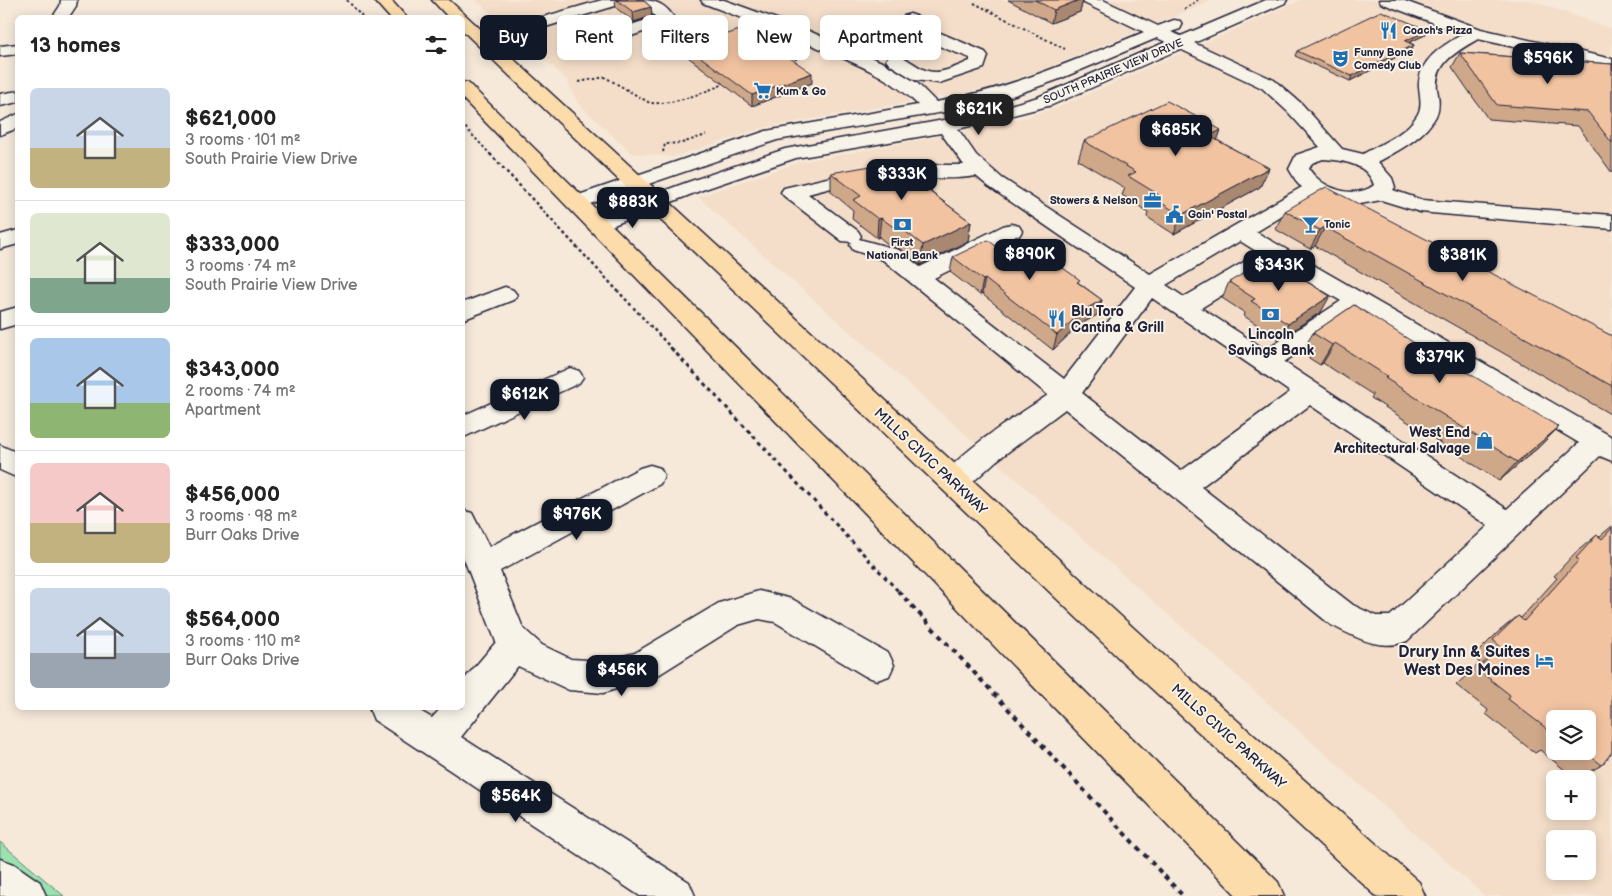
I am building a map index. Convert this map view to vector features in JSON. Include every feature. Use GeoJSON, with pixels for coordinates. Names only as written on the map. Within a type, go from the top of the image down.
{"type":"FeatureCollection","features":[{"type":"Feature","properties":{"kind":"main road"},"geometry":{"type":"LineString","coordinates":[[382,0],[396,15]]}},
{"type":"Feature","properties":{"kind":"main road"},"geometry":{"type":"LineString","coordinates":[[440,0],[456,15]]}},
{"type":"Feature","properties":{"kind":"main road","name":"MILLS CIVIC PARKWAY"},"geometry":{"type":"LineString","coordinates":[[465,24],[480,37]]}},
{"type":"Feature","properties":{"kind":"main road","name":"MILLS CIVIC PARKWAY"},"geometry":{"type":"LineString","coordinates":[[504,60],[1137,653],[1405,896]]}},
{"type":"Feature","properties":{"kind":"main road"},"geometry":{"type":"LineString","coordinates":[[465,90],[1264,896]]}},
{"type":"Feature","properties":{"kind":"street"},"geometry":{"type":"LineString","coordinates":[[62,15],[68,6],[69,0]]}},
{"type":"Feature","properties":{"kind":"street"},"geometry":{"type":"LineString","coordinates":[[547,21],[620,0]]}},
{"type":"Feature","properties":{"kind":"street"},"geometry":{"type":"LineString","coordinates":[[632,30],[663,20],[665,16],[645,0]]}},
{"type":"Feature","properties":{"kind":"street"},"geometry":{"type":"LineString","coordinates":[[709,0],[820,42]]}},
{"type":"Feature","properties":{"kind":"street"},"geometry":{"type":"LineString","coordinates":[[1090,0],[1268,84],[1281,93],[1335,153]]}},
{"type":"Feature","properties":{"kind":"street"},"geometry":{"type":"LineString","coordinates":[[1211,10],[1236,0]]}},
{"type":"Feature","properties":{"kind":"street","name":"SOUTH PRAIRIE VIEW DRIVE"},"geometry":{"type":"LineString","coordinates":[[587,213],[634,182],[773,135],[939,117],[985,118],[1045,101],[1278,0]]}},
{"type":"Feature","properties":{"kind":"street"},"geometry":{"type":"LineString","coordinates":[[1387,0],[1476,33],[1612,64]]}},
{"type":"Feature","properties":{"kind":"street","name":"SOUTH PRAIRIE VIEW DRIVE"},"geometry":{"type":"LineString","coordinates":[[587,213],[654,201],[792,153],[939,117],[1026,86],[1193,17]]}},
{"type":"Feature","properties":{"kind":"street"},"geometry":{"type":"LineString","coordinates":[[1364,162],[1411,134],[1425,119],[1431,102],[1428,85],[1430,70],[1438,58],[1476,33]]}},
{"type":"Feature","properties":{"kind":"street"},"geometry":{"type":"LineString","coordinates":[[893,60],[921,76],[939,78],[978,64],[979,56],[941,39]]}},
{"type":"Feature","properties":{"kind":"street"},"geometry":{"type":"LineString","coordinates":[[0,52],[15,50]]}},
{"type":"Feature","properties":{"kind":"street"},"geometry":{"type":"LineString","coordinates":[[860,60],[895,76],[911,87],[939,117],[979,169],[1034,210],[1509,525]]}},
{"type":"Feature","properties":{"kind":"street"},"geometry":{"type":"LineString","coordinates":[[0,100],[15,97]]}},
{"type":"Feature","properties":{"kind":"street"},"geometry":{"type":"LineString","coordinates":[[0,129],[15,122]]}},
{"type":"Feature","properties":{"kind":"street"},"geometry":{"type":"LineString","coordinates":[[1339,197],[1354,199],[1371,197],[1381,193],[1385,187],[1384,179],[1376,170],[1364,162],[1335,153],[1310,155],[1302,159],[1298,165],[1299,172],[1315,188],[1339,197],[1378,218]]}},
{"type":"Feature","properties":{"kind":"street"},"geometry":{"type":"LineString","coordinates":[[979,169],[951,174],[901,170],[858,176],[791,192],[855,241],[891,255],[1342,615],[1372,630],[1396,631],[1509,525],[1605,446],[1240,232]]}},
{"type":"Feature","properties":{"kind":"street"},"geometry":{"type":"LineString","coordinates":[[954,482],[986,452],[1066,395],[1148,286],[1315,188]]}},
{"type":"Feature","properties":{"kind":"street"},"geometry":{"type":"LineString","coordinates":[[1381,193],[1420,206],[1612,222]]}},
{"type":"Feature","properties":{"kind":"street"},"geometry":{"type":"LineString","coordinates":[[918,277],[1011,231]]}},
{"type":"Feature","properties":{"kind":"street"},"geometry":{"type":"LineString","coordinates":[[0,242],[15,238]]}},
{"type":"Feature","properties":{"kind":"street"},"geometry":{"type":"LineString","coordinates":[[1183,308],[1257,264],[1286,259]]}},
{"type":"Feature","properties":{"kind":"street"},"geometry":{"type":"LineString","coordinates":[[465,311],[505,295]]}},
{"type":"Feature","properties":{"kind":"street"},"geometry":{"type":"LineString","coordinates":[[1265,364],[1358,301]]}},
{"type":"Feature","properties":{"kind":"street"},"geometry":{"type":"LineString","coordinates":[[0,321],[15,316]]}},
{"type":"Feature","properties":{"kind":"street"},"geometry":{"type":"LineString","coordinates":[[465,427],[570,377]]}},
{"type":"Feature","properties":{"kind":"street"},"geometry":{"type":"LineString","coordinates":[[1180,487],[1309,392]]}},
{"type":"Feature","properties":{"kind":"street"},"geometry":{"type":"LineString","coordinates":[[0,456],[15,465]]}},
{"type":"Feature","properties":{"kind":"street"},"geometry":{"type":"LineString","coordinates":[[482,566],[650,476]]}},
{"type":"Feature","properties":{"kind":"street"},"geometry":{"type":"LineString","coordinates":[[465,529],[510,637],[530,656],[569,674],[603,678],[643,666],[730,613],[759,604],[780,609],[877,665]]}},
{"type":"Feature","properties":{"kind":"street"},"geometry":{"type":"LineString","coordinates":[[465,705],[516,643]]}},
{"type":"Feature","properties":{"kind":"street"},"geometry":{"type":"LineString","coordinates":[[389,710],[674,896]]}},
{"type":"Feature","properties":{"kind":"street"},"geometry":{"type":"LineString","coordinates":[[436,740],[461,710]]}},
{"type":"Feature","properties":{"kind":"street"},"geometry":{"type":"LineString","coordinates":[[0,878],[26,896]]}},
{"type":"Feature","properties":{"kind":"path"},"geometry":{"type":"LineString","coordinates":[[347,0],[360,15]]}},
{"type":"Feature","properties":{"kind":"path"},"geometry":{"type":"LineString","coordinates":[[974,4],[1065,50]]}},
{"type":"Feature","properties":{"kind":"path"},"geometry":{"type":"LineString","coordinates":[[788,62],[792,60]]}},
{"type":"Feature","properties":{"kind":"path"},"geometry":{"type":"LineString","coordinates":[[579,82],[605,78],[657,105],[691,96],[735,80]]}},
{"type":"Feature","properties":{"kind":"path"},"geometry":{"type":"LineString","coordinates":[[465,127],[1183,896]]}},
{"type":"Feature","properties":{"kind":"shaded area"},"geometry":{"type":"Polygon","coordinates":[[[476,0],[1214,0],[1040,71],[988,88],[767,127],[674,157],[631,153],[578,103],[566,79],[544,60],[547,60],[547,15],[493,15],[476,0]]]}},
{"type":"Feature","properties":{"kind":"shaded area"},"geometry":{"type":"Polygon","coordinates":[[[1301,0],[1530,0],[1612,29],[1612,896],[1485,896],[698,197],[799,162],[993,126],[1056,108],[1301,0]]]}},
{"type":"Feature","properties":{"kind":"green space"},"geometry":{"type":"Polygon","coordinates":[[[0,842],[64,896],[0,896],[0,842]]]}},
{"type":"Feature","properties":{"kind":"building"},"geometry":{"type":"Polygon","coordinates":[[[617,0],[643,0],[651,7],[633,12],[617,0]]]}},
{"type":"Feature","properties":{"kind":"building"},"geometry":{"type":"Polygon","coordinates":[[[1035,0],[1079,0],[1054,10],[1035,0]]]}},
{"type":"Feature","properties":{"kind":"building"},"geometry":{"type":"Polygon","coordinates":[[[1381,11],[1428,30],[1405,41],[1414,45],[1352,76],[1297,51],[1381,11]]]}},
{"type":"Feature","properties":{"kind":"building"},"geometry":{"type":"Polygon","coordinates":[[[738,31],[738,60],[793,60],[812,73],[752,95],[705,60],[728,60],[728,34],[738,31]]]}},
{"type":"Feature","properties":{"kind":"building"},"geometry":{"type":"Polygon","coordinates":[[[1460,53],[1612,64],[1612,143],[1588,112],[1497,105],[1460,53]]]}},
{"type":"Feature","properties":{"kind":"building"},"geometry":{"type":"Polygon","coordinates":[[[1167,101],[1221,130],[1209,136],[1269,168],[1181,215],[1153,198],[1159,195],[1128,176],[1136,172],[1084,141],[1167,101]]]}},
{"type":"Feature","properties":{"kind":"building"},"geometry":{"type":"Polygon","coordinates":[[[893,162],[971,222],[923,245],[902,229],[892,226],[881,218],[878,219],[853,200],[861,196],[831,173],[893,162]]]}},
{"type":"Feature","properties":{"kind":"building"},"geometry":{"type":"Polygon","coordinates":[[[1326,187],[1612,336],[1612,386],[1325,227],[1320,230],[1285,211],[1326,187]]]}},
{"type":"Feature","properties":{"kind":"building"},"geometry":{"type":"Polygon","coordinates":[[[1017,236],[1080,280],[1077,282],[1102,300],[1084,310],[1057,335],[985,279],[983,280],[953,257],[988,240],[996,246],[1017,236]]]}},
{"type":"Feature","properties":{"kind":"building"},"geometry":{"type":"Polygon","coordinates":[[[1263,262],[1289,277],[1294,274],[1330,296],[1288,324],[1251,301],[1255,299],[1229,282],[1263,262]]]}},
{"type":"Feature","properties":{"kind":"building"},"geometry":{"type":"Polygon","coordinates":[[[1354,305],[1424,349],[1426,348],[1559,427],[1517,462],[1385,378],[1387,376],[1335,343],[1332,345],[1313,333],[1354,305]]]}},
{"type":"Feature","properties":{"kind":"building","name":"Drury Inn & Suites West Des Moines"},"geometry":{"type":"Polygon","coordinates":[[[1612,528],[1612,752],[1602,765],[1596,760],[1596,710],[1546,710],[1546,728],[1508,699],[1510,695],[1477,669],[1501,647],[1493,640],[1518,616],[1524,621],[1579,560],[1576,558],[1597,535],[1602,539],[1612,528]]]}},
{"type":"Feature","properties":{"kind":"place","name":"Coach's Pizza"},"geometry":{"type":"Point","coordinates":[1389,30]}},
{"type":"Feature","properties":{"kind":"place","name":"Funny Bone Comedy Club"},"geometry":{"type":"Point","coordinates":[1340,58]}},
{"type":"Feature","properties":{"kind":"place","name":"Kum & Go"},"geometry":{"type":"Point","coordinates":[762,91]}},
{"type":"Feature","properties":{"kind":"place","name":"Stowers & Nelson"},"geometry":{"type":"Point","coordinates":[1152,200]}},
{"type":"Feature","properties":{"kind":"place","name":"Goin' Postal"},"geometry":{"type":"Point","coordinates":[1174,214]}},
{"type":"Feature","properties":{"kind":"place","name":"First National Bank"},"geometry":{"type":"Point","coordinates":[902,224]}},
{"type":"Feature","properties":{"kind":"place","name":"Tonic"},"geometry":{"type":"Point","coordinates":[1310,224]}},
{"type":"Feature","properties":{"kind":"place","name":"Lincoln Savings Bank"},"geometry":{"type":"Point","coordinates":[1271,314]}},
{"type":"Feature","properties":{"kind":"place","name":"Blu Toro Cantina & Grill"},"geometry":{"type":"Point","coordinates":[1057,319]}},
{"type":"Feature","properties":{"kind":"place","name":"West End Architectural Salvage"},"geometry":{"type":"Point","coordinates":[1484,440]}},
{"type":"Feature","properties":{"kind":"place","name":"Drury Inn & Suites West Des Moines"},"geometry":{"type":"Point","coordinates":[1544,660]}}]}
